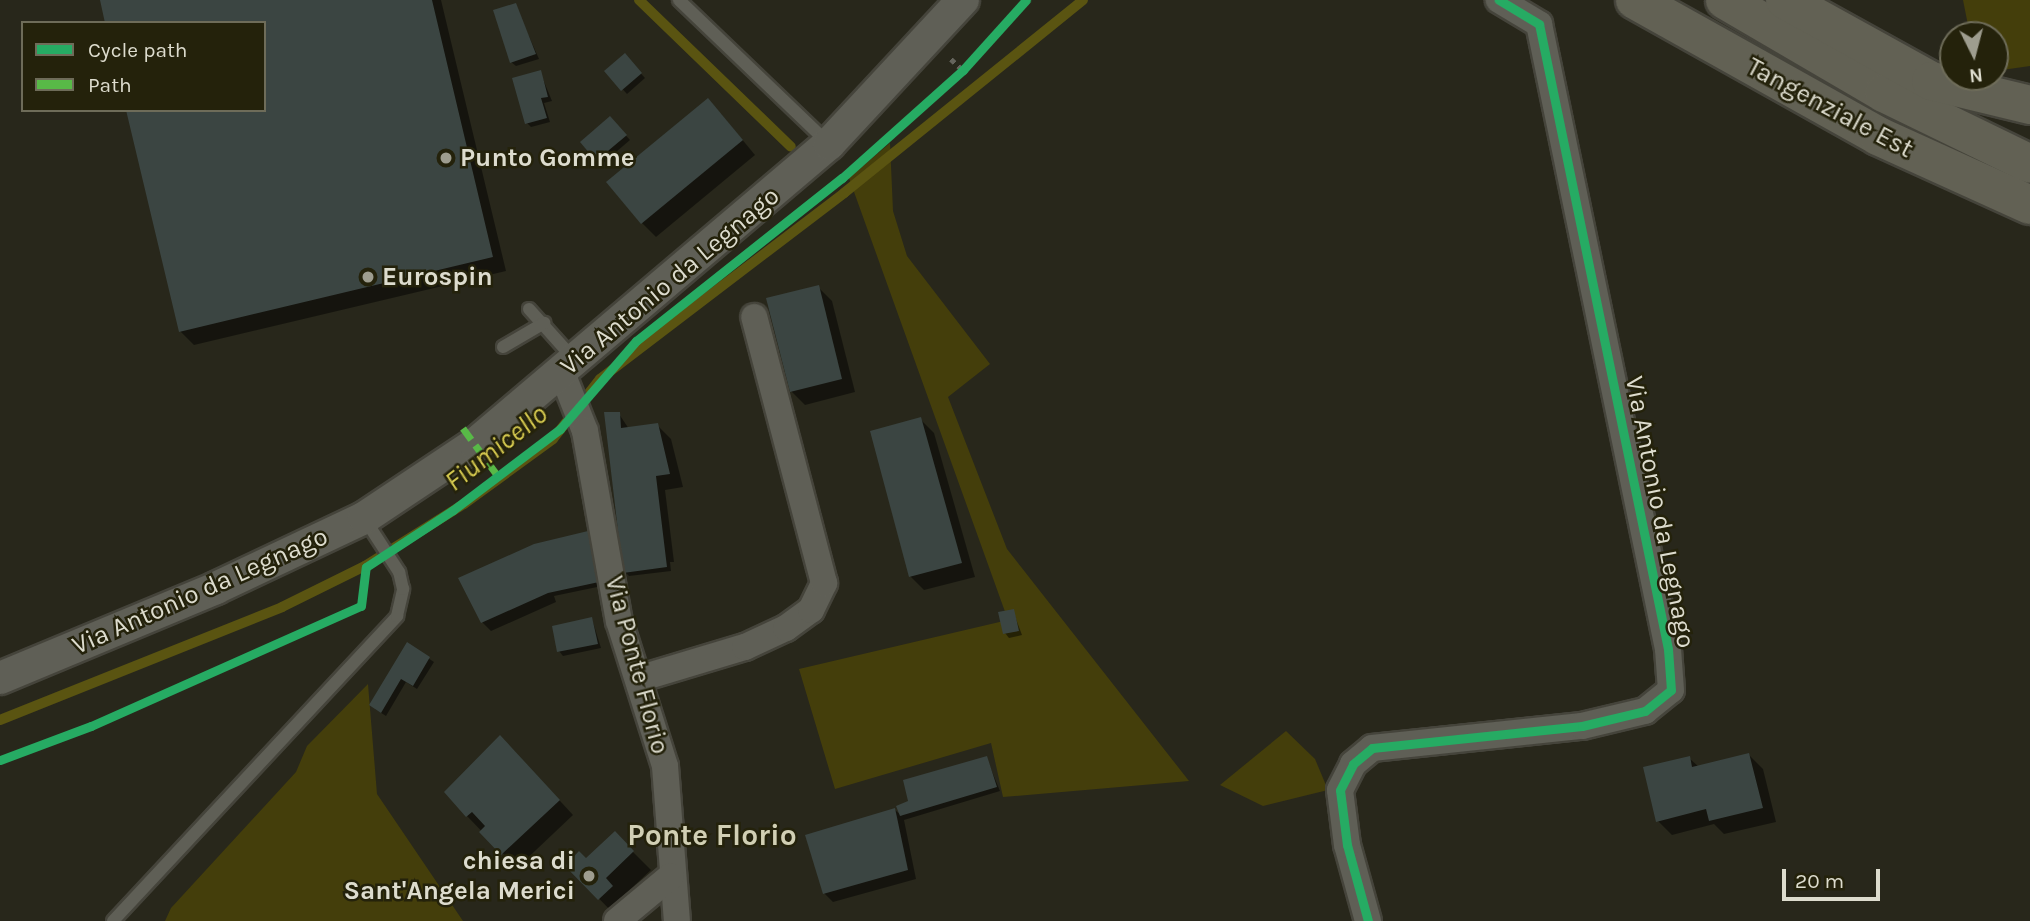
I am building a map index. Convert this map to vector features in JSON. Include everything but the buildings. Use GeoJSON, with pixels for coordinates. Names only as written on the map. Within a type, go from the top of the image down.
{"type":"FeatureCollection","features":[{"type":"Feature","properties":{"kind":"highway","name":"Tangenziale Est"},"geometry":{"type":"LineString","coordinates":[[1635,0],[1878,136],[2030,205]]}},
{"type":"Feature","properties":{"kind":"highway","name":"Tangenziale Est"},"geometry":{"type":"LineString","coordinates":[[1725,0],[1884,93],[2030,164]]}},
{"type":"Feature","properties":{"kind":"highway"},"geometry":{"type":"LineString","coordinates":[[1785,0],[1931,81],[2030,105]]}},
{"type":"Feature","properties":{"kind":"street","name":"Via Antonio da Legnago"},"geometry":{"type":"LineString","coordinates":[[0,678],[216,588],[372,529],[475,444],[570,375],[829,144],[963,0]]}},
{"type":"Feature","properties":{"kind":"street","name":"Via Antonio da Legnago"},"geometry":{"type":"LineString","coordinates":[[1368,921],[1347,845],[1340,790],[1353,764],[1372,748],[1582,726],[1645,711],[1671,690],[1668,649],[1539,24],[1499,0]]}},
{"type":"Feature","properties":{"kind":"street"},"geometry":{"type":"LineString","coordinates":[[638,679],[744,647],[786,628],[811,610],[824,583],[754,317]]}},
{"type":"Feature","properties":{"kind":"street","name":"Via Ponte Florio"},"geometry":{"type":"LineString","coordinates":[[570,375],[585,430],[619,621],[665,766],[671,876],[677,921]]}},
{"type":"Feature","properties":{"kind":"street"},"geometry":{"type":"LineString","coordinates":[[617,921],[671,876]]}},
{"type":"Feature","properties":{"kind":"lane"},"geometry":{"type":"LineString","coordinates":[[679,0],[829,144]]}},
{"type":"Feature","properties":{"kind":"lane"},"geometry":{"type":"LineString","coordinates":[[530,309],[544,323],[570,375]]}},
{"type":"Feature","properties":{"kind":"lane"},"geometry":{"type":"LineString","coordinates":[[503,347],[544,323]]}},
{"type":"Feature","properties":{"kind":"lane"},"geometry":{"type":"LineString","coordinates":[[113,921],[397,616],[403,589],[392,562],[372,529]]}},
{"type":"Feature","properties":{"kind":"path"},"geometry":{"type":"LineString","coordinates":[[953,79],[972,61]]}},
{"type":"Feature","properties":{"kind":"shaded area"},"geometry":{"type":"Polygon","coordinates":[[[1963,0],[2030,0],[2030,66],[2009,69],[2009,21],[1967,21],[1963,0]]]}},
{"type":"Feature","properties":{"kind":"shaded area"},"geometry":{"type":"Polygon","coordinates":[[[890,143],[893,211],[907,256],[990,364],[948,397],[1007,549],[1189,781],[1003,797],[991,743],[835,789],[799,669],[1008,620],[849,178],[890,143]]]}},
{"type":"Feature","properties":{"kind":"shaded area"},"geometry":{"type":"Polygon","coordinates":[[[368,684],[377,794],[463,921],[165,921],[171,908],[296,772],[307,746],[368,684]]]}},
{"type":"Feature","properties":{"kind":"shaded area"},"geometry":{"type":"Polygon","coordinates":[[[1286,731],[1315,759],[1328,790],[1263,806],[1220,785],[1286,731]]]}},
{"type":"Feature","properties":{"kind":"waterway"},"geometry":{"type":"LineString","coordinates":[[639,0],[791,147]]}},
{"type":"Feature","properties":{"kind":"waterway","name":"Fiumicello"},"geometry":{"type":"LineString","coordinates":[[0,720],[282,607],[365,566],[464,504],[553,439],[600,379],[844,193],[1083,0]]}},
{"type":"Feature","properties":{"kind":"marked path"},"geometry":{"type":"LineString","coordinates":[[463,428],[498,476]]}},
{"type":"Feature","properties":{"kind":"cycle path"},"geometry":{"type":"LineString","coordinates":[[0,760],[91,726],[361,606],[366,567],[453,510],[560,429],[636,341],[842,178],[963,70],[1026,0]]}},
{"type":"Feature","properties":{"kind":"cycle path"},"geometry":{"type":"LineString","coordinates":[[1368,921],[1347,845],[1340,790],[1353,764],[1372,748],[1582,726],[1645,711],[1671,690],[1668,649],[1539,24],[1499,0]]}},
{"type":"Feature","properties":{"kind":"place","name":"Punto Gomme"},"geometry":{"type":"Point","coordinates":[446,158]}},
{"type":"Feature","properties":{"kind":"place","name":"Eurospin"},"geometry":{"type":"Point","coordinates":[368,277]}},
{"type":"Feature","properties":{"kind":"place","name":"chiesa di Sant'Angela Merici"},"geometry":{"type":"Point","coordinates":[589,876]}},
{"type":"Feature","properties":{"kind":"district","name":"Ponte Florio"},"geometry":{"type":"Point","coordinates":[712,835]}}]}
